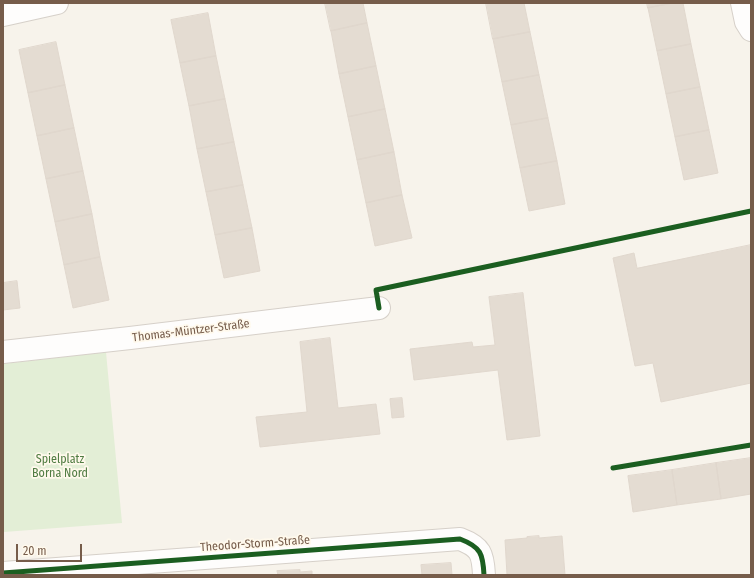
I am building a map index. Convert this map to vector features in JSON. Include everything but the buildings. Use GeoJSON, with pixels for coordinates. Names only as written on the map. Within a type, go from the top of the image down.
{"type":"FeatureCollection","features":[{"type":"Feature","properties":{"kind":"street"},"geometry":{"type":"LineString","coordinates":[[3,15],[57,3]]}},
{"type":"Feature","properties":{"kind":"street"},"geometry":{"type":"LineString","coordinates":[[742,3],[746,22],[751,30]]}},
{"type":"Feature","properties":{"kind":"street","name":"Thomas-Müntzer-Straße"},"geometry":{"type":"LineString","coordinates":[[3,352],[379,308]]}},
{"type":"Feature","properties":{"kind":"street","name":"Theodor-Storm-Straße"},"geometry":{"type":"LineString","coordinates":[[3,573],[460,539],[471,544],[480,552],[483,562],[484,575]]}},
{"type":"Feature","properties":{"kind":"green space","name":"Spielplatz Borna Nord"},"geometry":{"type":"Polygon","coordinates":[[[106,352],[122,523],[4,532],[3,364],[106,352]]]}},
{"type":"Feature","properties":{"kind":"cycle path"},"geometry":{"type":"LineString","coordinates":[[379,308],[376,290],[751,211]]}},
{"type":"Feature","properties":{"kind":"cycle path"},"geometry":{"type":"LineString","coordinates":[[613,468],[751,445]]}},
{"type":"Feature","properties":{"kind":"cycle path"},"geometry":{"type":"LineString","coordinates":[[3,573],[460,539],[477,548],[480,552],[482,556],[484,575]]}}]}
